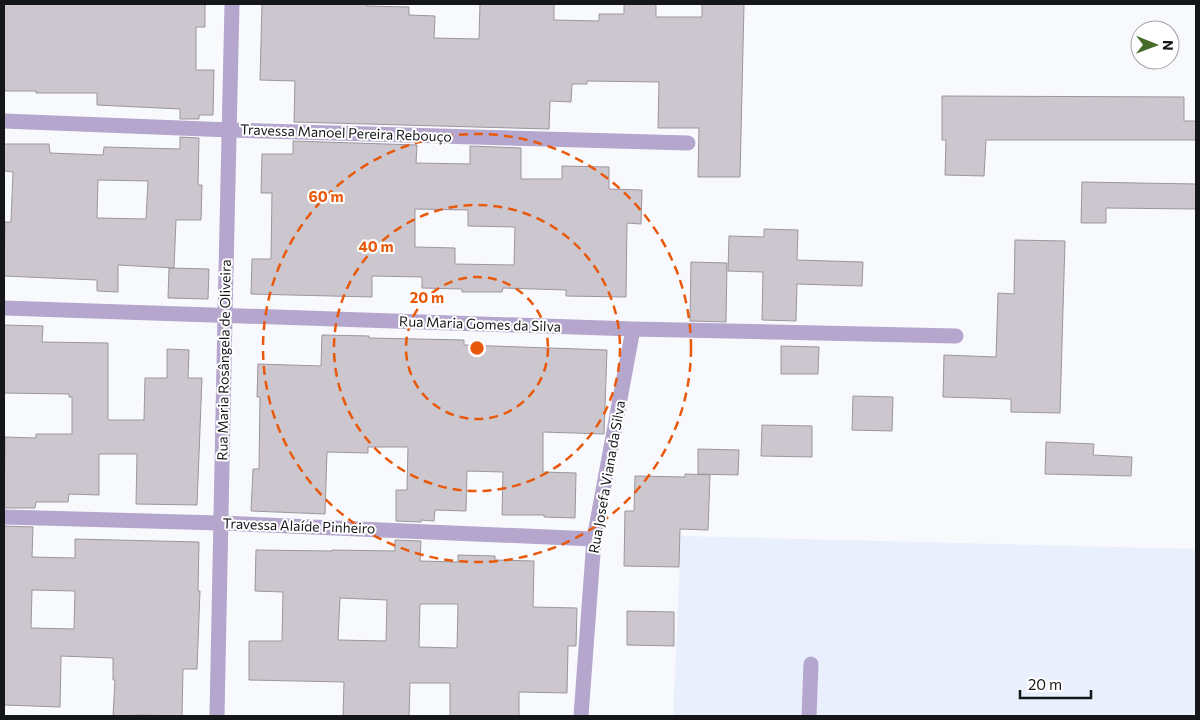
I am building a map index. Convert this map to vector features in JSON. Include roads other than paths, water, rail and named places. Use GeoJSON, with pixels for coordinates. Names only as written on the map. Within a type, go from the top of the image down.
{"type":"FeatureCollection","features":[{"type":"Feature","properties":{"kind":"street","name":"Rua Maria Rosângela de Oliveira"},"geometry":{"type":"LineString","coordinates":[[217,716],[232,4]]}},
{"type":"Feature","properties":{"kind":"street","name":"Travessa Manoel Pereira Rebouço"},"geometry":{"type":"LineString","coordinates":[[4,121],[688,144]]}},
{"type":"Feature","properties":{"kind":"street","name":"Rua Maria Gomes da Silva"},"geometry":{"type":"LineString","coordinates":[[4,308],[633,329],[956,336]]}},
{"type":"Feature","properties":{"kind":"street","name":"Rua Josefa Viana da Silva"},"geometry":{"type":"LineString","coordinates":[[581,716],[594,539],[633,329]]}},
{"type":"Feature","properties":{"kind":"street","name":"Travessa Alaíde Pinheiro"},"geometry":{"type":"LineString","coordinates":[[4,517],[220,523],[594,539]]}},
{"type":"Feature","properties":{"kind":"street"},"geometry":{"type":"LineString","coordinates":[[809,716],[811,664]]}}]}
